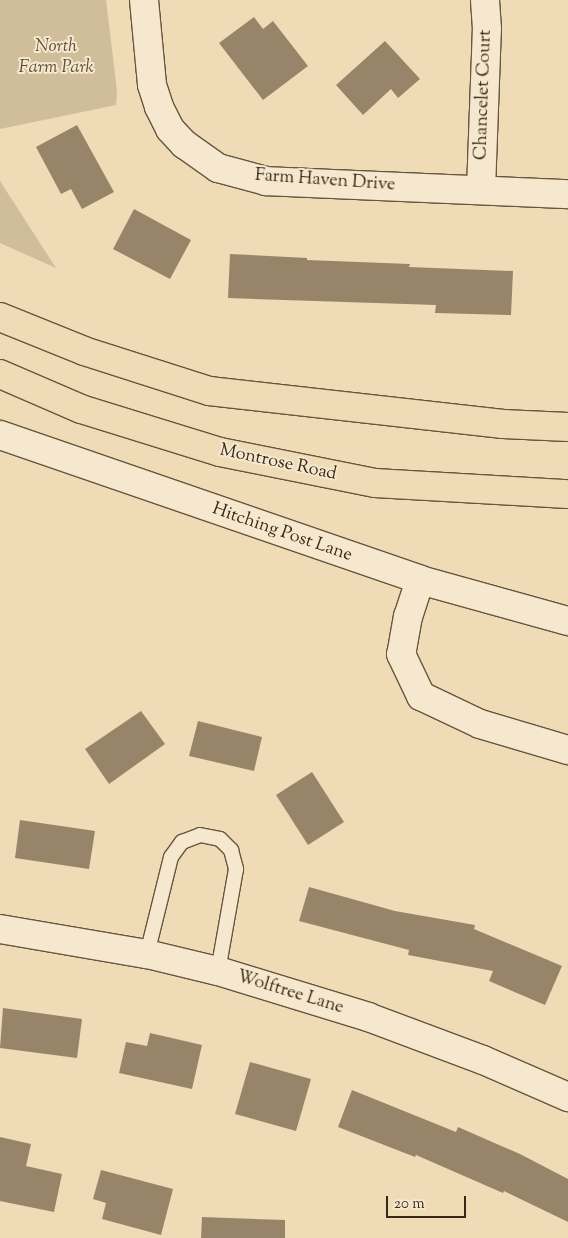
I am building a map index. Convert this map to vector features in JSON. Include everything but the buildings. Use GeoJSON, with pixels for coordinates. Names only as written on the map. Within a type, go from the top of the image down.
{"type":"FeatureCollection","features":[{"type":"Feature","properties":{"kind":"main road"},"geometry":{"type":"LineString","coordinates":[[0,317],[84,351],[209,391],[503,424],[568,427]]}},
{"type":"Feature","properties":{"kind":"main road","name":"Montrose Road"},"geometry":{"type":"LineString","coordinates":[[0,374],[80,409],[220,452],[374,483],[568,494]]}},
{"type":"Feature","properties":{"kind":"street","name":"Farm Haven Drive"},"geometry":{"type":"LineString","coordinates":[[144,0],[152,86],[159,107],[170,129],[184,144],[218,168],[266,181],[568,194]]}},
{"type":"Feature","properties":{"kind":"street","name":"Chancelet Court"},"geometry":{"type":"LineString","coordinates":[[480,190],[487,29],[486,0]]}},
{"type":"Feature","properties":{"kind":"street","name":"Hitching Post Lane"},"geometry":{"type":"LineString","coordinates":[[0,435],[420,580],[568,621]]}},
{"type":"Feature","properties":{"kind":"street"},"geometry":{"type":"LineString","coordinates":[[420,580],[408,616],[401,654],[421,696],[480,724],[568,750]]}},
{"type":"Feature","properties":{"kind":"street","name":"Wolftree Lane"},"geometry":{"type":"LineString","coordinates":[[0,929],[146,954],[218,971],[368,1017],[483,1060],[568,1097]]}},
{"type":"Feature","properties":{"kind":"lane"},"geometry":{"type":"LineString","coordinates":[[146,954],[171,857],[182,842],[200,835],[220,839],[231,850],[236,869],[218,971]]}},
{"type":"Feature","properties":{"kind":"green space","name":"North Farm Park"},"geometry":{"type":"Polygon","coordinates":[[[0,0],[106,0],[117,91],[116,105],[0,129],[0,0]]]}},
{"type":"Feature","properties":{"kind":"green space"},"geometry":{"type":"Polygon","coordinates":[[[0,181],[56,268],[0,243],[0,181]]]}}]}
